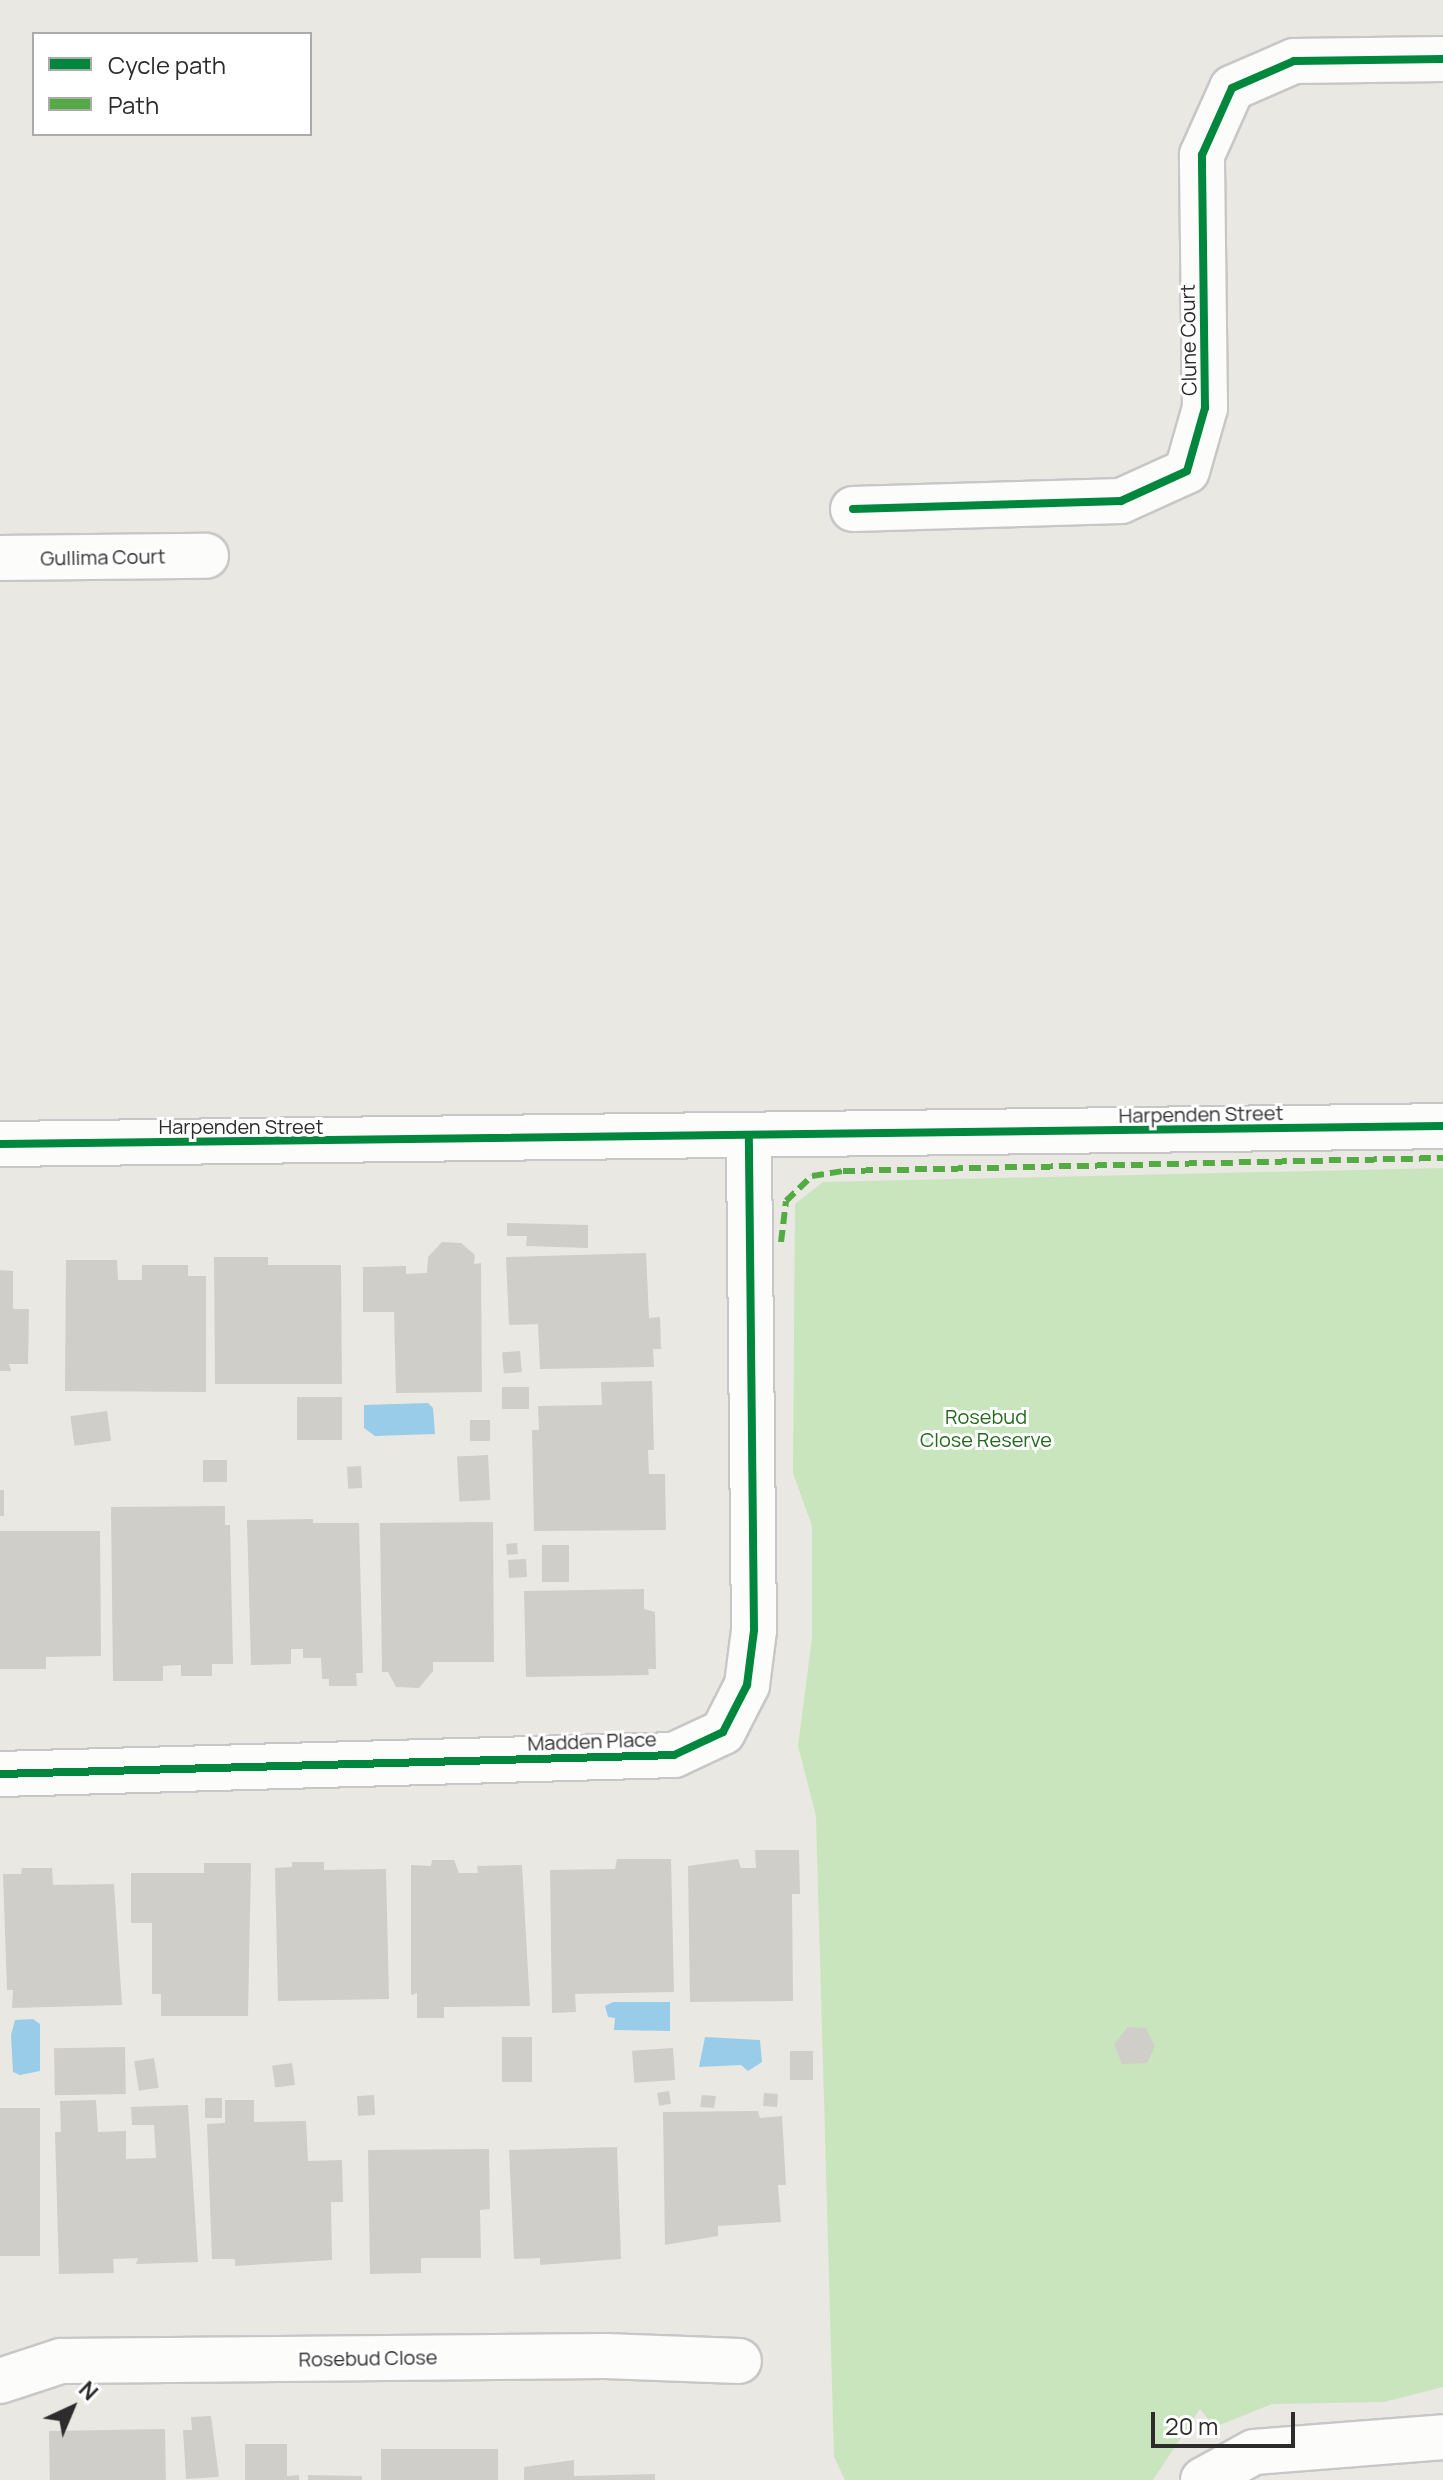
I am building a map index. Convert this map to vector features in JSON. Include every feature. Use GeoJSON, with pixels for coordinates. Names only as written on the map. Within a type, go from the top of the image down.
{"type":"FeatureCollection","features":[{"type":"Feature","properties":{"kind":"street","name":"Clune Court"},"geometry":{"type":"LineString","coordinates":[[853,509],[1121,501],[1187,471],[1205,408],[1202,155],[1232,88],[1294,61],[1443,59]]}},
{"type":"Feature","properties":{"kind":"street","name":"Gullima Court"},"geometry":{"type":"LineString","coordinates":[[0,558],[206,556]]}},
{"type":"Feature","properties":{"kind":"street","name":"Harpenden Street"},"geometry":{"type":"LineString","coordinates":[[0,1144],[749,1138],[1443,1126]]}},
{"type":"Feature","properties":{"kind":"street","name":"Madden Place"},"geometry":{"type":"LineString","coordinates":[[0,1774],[674,1755],[723,1732],[747,1685],[754,1630],[749,1138]]}},
{"type":"Feature","properties":{"kind":"street","name":"Rosebud Close"},"geometry":{"type":"LineString","coordinates":[[0,2381],[61,2361],[605,2356],[739,2361]]}},
{"type":"Feature","properties":{"kind":"street"},"geometry":{"type":"LineString","coordinates":[[1203,2480],[1254,2452],[1443,2437]]}},
{"type":"Feature","properties":{"kind":"green space","name":"Rosebud Close Reserve"},"geometry":{"type":"Polygon","coordinates":[[[1443,1168],[1443,2387],[1384,2402],[1272,2404],[1215,2427],[1200,2409],[1153,2480],[845,2480],[834,2457],[816,1816],[798,1746],[812,1638],[812,1526],[793,1473],[795,1204],[823,1182],[1443,1168]]]}},
{"type":"Feature","properties":{"kind":"water"},"geometry":{"type":"Polygon","coordinates":[[[428,1403],[433,1408],[435,1434],[375,1436],[364,1428],[364,1405],[428,1403]]]}},
{"type":"Feature","properties":{"kind":"water"},"geometry":{"type":"Polygon","coordinates":[[[613,2002],[670,2002],[670,2031],[614,2030],[615,2018],[608,2017],[605,2006],[613,2002]]]}},
{"type":"Feature","properties":{"kind":"water"},"geometry":{"type":"Polygon","coordinates":[[[33,2019],[40,2024],[40,2071],[20,2075],[13,2072],[11,2035],[15,2020],[33,2019]]]}},
{"type":"Feature","properties":{"kind":"water"},"geometry":{"type":"Polygon","coordinates":[[[705,2037],[760,2040],[762,2062],[748,2071],[741,2065],[699,2067],[705,2037]]]}},
{"type":"Feature","properties":{"kind":"building"},"geometry":{"type":"Polygon","coordinates":[[[507,1223],[588,1225],[588,1248],[526,1246],[527,1236],[507,1236],[507,1223]]]}},
{"type":"Feature","properties":{"kind":"building"},"geometry":{"type":"Polygon","coordinates":[[[442,1242],[461,1243],[475,1255],[474,1264],[481,1263],[482,1392],[396,1393],[394,1312],[363,1312],[363,1267],[406,1266],[406,1274],[427,1273],[428,1257],[442,1242]]]}},
{"type":"Feature","properties":{"kind":"building"},"geometry":{"type":"Polygon","coordinates":[[[646,1253],[649,1318],[660,1317],[661,1349],[653,1349],[654,1367],[540,1369],[538,1324],[509,1325],[506,1257],[646,1253]]]}},
{"type":"Feature","properties":{"kind":"building"},"geometry":{"type":"Polygon","coordinates":[[[214,1257],[268,1257],[268,1265],[341,1265],[342,1384],[215,1384],[214,1257]]]}},
{"type":"Feature","properties":{"kind":"building"},"geometry":{"type":"Polygon","coordinates":[[[66,1260],[117,1260],[118,1280],[142,1280],[142,1265],[188,1265],[188,1276],[206,1276],[206,1392],[65,1391],[66,1260]]]}},
{"type":"Feature","properties":{"kind":"building"},"geometry":{"type":"Polygon","coordinates":[[[0,1270],[13,1271],[13,1309],[29,1309],[28,1364],[9,1364],[11,1371],[0,1371],[0,1270]]]}},
{"type":"Feature","properties":{"kind":"building"},"geometry":{"type":"Polygon","coordinates":[[[520,1351],[522,1372],[504,1373],[502,1353],[520,1351]]]}},
{"type":"Feature","properties":{"kind":"building"},"geometry":{"type":"Polygon","coordinates":[[[652,1381],[654,1450],[648,1450],[649,1474],[665,1474],[666,1530],[534,1531],[532,1430],[539,1430],[538,1406],[602,1405],[601,1382],[652,1381]]]}},
{"type":"Feature","properties":{"kind":"building"},"geometry":{"type":"Polygon","coordinates":[[[502,1387],[529,1387],[529,1409],[502,1409],[502,1387]]]}},
{"type":"Feature","properties":{"kind":"building"},"geometry":{"type":"Polygon","coordinates":[[[297,1397],[342,1397],[342,1440],[297,1440],[297,1397]]]}},
{"type":"Feature","properties":{"kind":"building"},"geometry":{"type":"Polygon","coordinates":[[[107,1411],[111,1441],[75,1446],[70,1416],[107,1411]]]}},
{"type":"Feature","properties":{"kind":"building"},"geometry":{"type":"Polygon","coordinates":[[[470,1420],[490,1420],[490,1441],[470,1441],[470,1420]]]}},
{"type":"Feature","properties":{"kind":"building"},"geometry":{"type":"Polygon","coordinates":[[[488,1455],[490,1500],[459,1502],[457,1457],[488,1455]]]}},
{"type":"Feature","properties":{"kind":"building"},"geometry":{"type":"Polygon","coordinates":[[[203,1460],[227,1460],[227,1482],[203,1482],[203,1460]]]}},
{"type":"Feature","properties":{"kind":"building"},"geometry":{"type":"Polygon","coordinates":[[[361,1466],[362,1488],[348,1489],[347,1467],[361,1466]]]}},
{"type":"Feature","properties":{"kind":"building"},"geometry":{"type":"Polygon","coordinates":[[[0,1490],[4,1490],[4,1516],[0,1516],[0,1490]]]}},
{"type":"Feature","properties":{"kind":"building"},"geometry":{"type":"Polygon","coordinates":[[[225,1506],[225,1525],[230,1525],[233,1664],[212,1664],[212,1676],[181,1676],[181,1665],[163,1666],[163,1681],[113,1681],[111,1507],[225,1506]]]}},
{"type":"Feature","properties":{"kind":"building"},"geometry":{"type":"Polygon","coordinates":[[[313,1519],[313,1523],[359,1523],[363,1673],[356,1673],[357,1686],[329,1686],[329,1679],[322,1679],[321,1658],[303,1658],[303,1649],[291,1649],[291,1664],[251,1665],[247,1520],[313,1519]]]}},
{"type":"Feature","properties":{"kind":"building"},"geometry":{"type":"Polygon","coordinates":[[[493,1522],[494,1662],[433,1662],[433,1671],[419,1688],[396,1687],[388,1672],[382,1672],[380,1523],[493,1522]]]}},
{"type":"Feature","properties":{"kind":"building"},"geometry":{"type":"Polygon","coordinates":[[[0,1531],[100,1531],[101,1656],[46,1657],[46,1669],[0,1669],[0,1531]]]}},
{"type":"Feature","properties":{"kind":"building"},"geometry":{"type":"Polygon","coordinates":[[[517,1543],[518,1554],[507,1555],[506,1544],[517,1543]]]}},
{"type":"Feature","properties":{"kind":"building"},"geometry":{"type":"Polygon","coordinates":[[[542,1545],[569,1545],[569,1582],[542,1582],[542,1545]]]}},
{"type":"Feature","properties":{"kind":"building"},"geometry":{"type":"Polygon","coordinates":[[[526,1559],[527,1577],[509,1578],[508,1560],[526,1559]]]}},
{"type":"Feature","properties":{"kind":"building"},"geometry":{"type":"Polygon","coordinates":[[[644,1589],[644,1609],[655,1612],[656,1669],[648,1669],[649,1675],[526,1677],[524,1591],[644,1589]]]}},
{"type":"Feature","properties":{"kind":"building"},"geometry":{"type":"Polygon","coordinates":[[[755,1850],[799,1850],[800,1894],[792,1894],[793,2001],[690,2002],[688,1866],[738,1859],[741,1868],[756,1868],[755,1850]]]}},
{"type":"Feature","properties":{"kind":"building"},"geometry":{"type":"Polygon","coordinates":[[[617,1859],[671,1859],[674,1992],[575,1994],[576,2012],[552,2013],[550,1870],[615,1869],[617,1859]]]}},
{"type":"Feature","properties":{"kind":"building"},"geometry":{"type":"Polygon","coordinates":[[[432,1860],[454,1860],[459,1873],[478,1873],[477,1866],[522,1865],[530,2006],[444,2007],[444,2018],[417,2018],[417,1993],[411,1995],[411,1865],[431,1866],[432,1860]]]}},
{"type":"Feature","properties":{"kind":"building"},"geometry":{"type":"Polygon","coordinates":[[[292,1862],[324,1862],[324,1870],[386,1869],[389,1999],[278,2001],[275,1868],[292,1867],[292,1862]]]}},
{"type":"Feature","properties":{"kind":"building"},"geometry":{"type":"Polygon","coordinates":[[[204,1863],[251,1863],[248,2016],[161,2016],[161,1994],[152,1994],[152,1923],[131,1923],[131,1873],[204,1873],[204,1863]]]}},
{"type":"Feature","properties":{"kind":"building"},"geometry":{"type":"Polygon","coordinates":[[[22,1868],[52,1868],[53,1885],[114,1884],[122,2005],[12,2008],[13,1990],[7,1990],[3,1874],[21,1874],[22,1868]]]}},
{"type":"Feature","properties":{"kind":"building"},"geometry":{"type":"Polygon","coordinates":[[[1128,2027],[1146,2028],[1155,2046],[1147,2063],[1122,2064],[1114,2044],[1128,2027]]]}},
{"type":"Feature","properties":{"kind":"building"},"geometry":{"type":"Polygon","coordinates":[[[502,2037],[532,2037],[532,2082],[502,2082],[502,2037]]]}},
{"type":"Feature","properties":{"kind":"building"},"geometry":{"type":"Polygon","coordinates":[[[125,2047],[126,2094],[55,2095],[54,2048],[125,2047]]]}},
{"type":"Feature","properties":{"kind":"building"},"geometry":{"type":"Polygon","coordinates":[[[673,2048],[675,2080],[634,2083],[632,2051],[673,2048]]]}},
{"type":"Feature","properties":{"kind":"building"},"geometry":{"type":"Polygon","coordinates":[[[790,2051],[813,2051],[813,2080],[790,2080],[790,2051]]]}},
{"type":"Feature","properties":{"kind":"building"},"geometry":{"type":"Polygon","coordinates":[[[154,2058],[159,2088],[139,2091],[134,2061],[154,2058]]]}},
{"type":"Feature","properties":{"kind":"building"},"geometry":{"type":"Polygon","coordinates":[[[292,2063],[295,2085],[275,2088],[272,2066],[292,2063]]]}},
{"type":"Feature","properties":{"kind":"building"},"geometry":{"type":"Polygon","coordinates":[[[669,2091],[671,2104],[659,2106],[657,2093],[669,2091]]]}},
{"type":"Feature","properties":{"kind":"building"},"geometry":{"type":"Polygon","coordinates":[[[764,2093],[778,2094],[777,2107],[763,2106],[764,2093]]]}},
{"type":"Feature","properties":{"kind":"building"},"geometry":{"type":"Polygon","coordinates":[[[374,2095],[375,2115],[358,2116],[357,2096],[374,2095]]]}},
{"type":"Feature","properties":{"kind":"building"},"geometry":{"type":"Polygon","coordinates":[[[702,2095],[716,2096],[714,2108],[700,2107],[702,2095]]]}},
{"type":"Feature","properties":{"kind":"building"},"geometry":{"type":"Polygon","coordinates":[[[205,2098],[222,2098],[222,2118],[205,2118],[205,2098]]]}},
{"type":"Feature","properties":{"kind":"building"},"geometry":{"type":"Polygon","coordinates":[[[96,2100],[98,2132],[126,2131],[126,2159],[156,2158],[154,2125],[132,2125],[131,2107],[188,2105],[198,2262],[136,2264],[138,2258],[113,2259],[114,2273],[59,2274],[55,2132],[61,2132],[60,2101],[96,2100]]]}},
{"type":"Feature","properties":{"kind":"building"},"geometry":{"type":"Polygon","coordinates":[[[225,2100],[254,2100],[254,2122],[306,2121],[308,2161],[342,2160],[343,2202],[331,2202],[332,2260],[235,2266],[235,2259],[212,2259],[207,2124],[225,2123],[225,2100]]]}},
{"type":"Feature","properties":{"kind":"building"},"geometry":{"type":"Polygon","coordinates":[[[0,2108],[40,2108],[40,2256],[0,2256],[0,2108]]]}},
{"type":"Feature","properties":{"kind":"building"},"geometry":{"type":"Polygon","coordinates":[[[758,2111],[760,2118],[782,2116],[786,2185],[778,2185],[781,2222],[718,2226],[718,2236],[665,2245],[663,2112],[758,2111]]]}},
{"type":"Feature","properties":{"kind":"building"},"geometry":{"type":"Polygon","coordinates":[[[617,2147],[621,2259],[540,2265],[540,2258],[514,2259],[509,2150],[617,2147]]]}},
{"type":"Feature","properties":{"kind":"building"},"geometry":{"type":"Polygon","coordinates":[[[489,2149],[490,2209],[480,2210],[481,2258],[421,2258],[421,2273],[370,2274],[368,2150],[489,2149]]]}},
{"type":"Feature","properties":{"kind":"building"},"geometry":{"type":"Polygon","coordinates":[[[211,2416],[219,2477],[186,2479],[183,2430],[192,2430],[191,2417],[211,2416]]]}},
{"type":"Feature","properties":{"kind":"building"},"geometry":{"type":"Polygon","coordinates":[[[165,2429],[166,2480],[50,2480],[49,2431],[165,2429]]]}},
{"type":"Feature","properties":{"kind":"building"},"geometry":{"type":"Polygon","coordinates":[[[245,2444],[287,2444],[287,2476],[299,2475],[299,2480],[245,2480],[245,2444]]]}},
{"type":"Feature","properties":{"kind":"building"},"geometry":{"type":"Polygon","coordinates":[[[381,2449],[498,2449],[498,2480],[381,2480],[381,2449]]]}},
{"type":"Feature","properties":{"kind":"building"},"geometry":{"type":"Polygon","coordinates":[[[574,2460],[574,2476],[655,2474],[655,2480],[524,2480],[524,2467],[574,2460]]]}},
{"type":"Feature","properties":{"kind":"building"},"geometry":{"type":"Polygon","coordinates":[[[308,2475],[362,2476],[362,2480],[308,2480],[308,2475]]]}},
{"type":"Feature","properties":{"kind":"marked path"},"geometry":{"type":"LineString","coordinates":[[781,1242],[786,1201],[812,1176],[843,1171],[1443,1158]]}},
{"type":"Feature","properties":{"kind":"cycle path"},"geometry":{"type":"LineString","coordinates":[[853,509],[1121,501],[1187,471],[1205,408],[1202,155],[1232,88],[1294,61],[1443,59]]}},
{"type":"Feature","properties":{"kind":"cycle path"},"geometry":{"type":"LineString","coordinates":[[0,1144],[1443,1126]]}},
{"type":"Feature","properties":{"kind":"cycle path"},"geometry":{"type":"LineString","coordinates":[[0,1774],[674,1755],[723,1732],[747,1685],[754,1630],[749,1138]]}}]}
